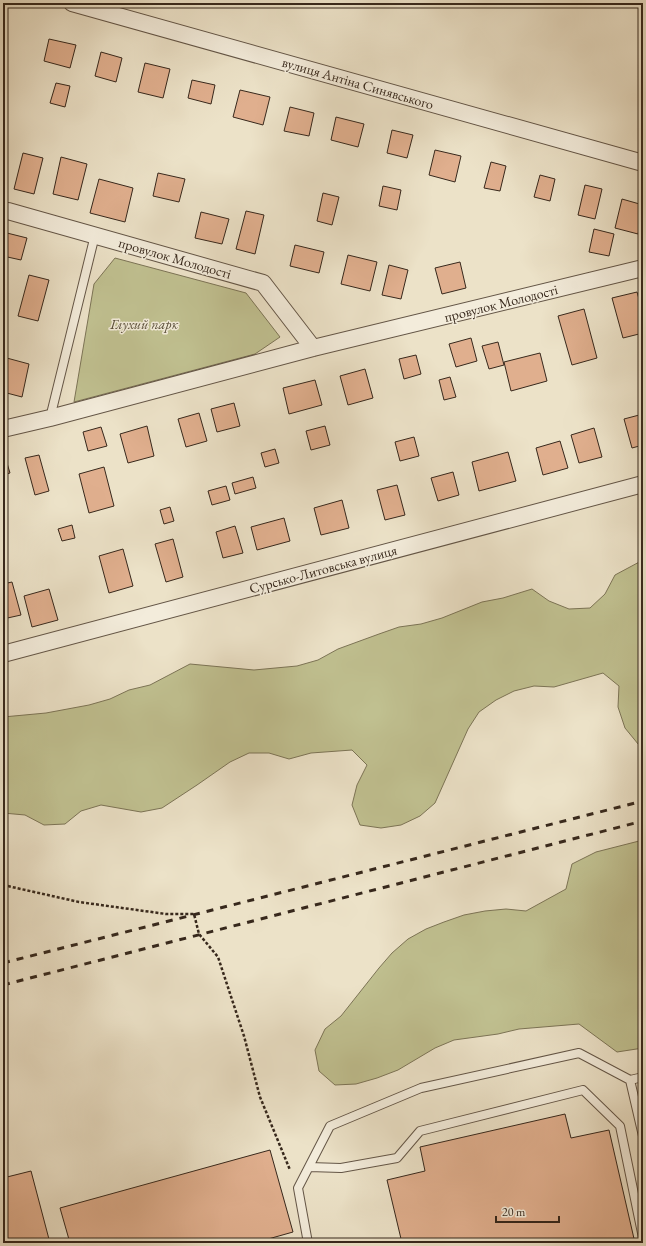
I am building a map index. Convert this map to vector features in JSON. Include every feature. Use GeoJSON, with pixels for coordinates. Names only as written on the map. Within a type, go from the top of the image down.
{"type":"FeatureCollection","features":[{"type":"Feature","properties":{"kind":"street","name":"вулиця Антіна Синявського"},"geometry":{"type":"LineString","coordinates":[[72,3],[643,163]]}},
{"type":"Feature","properties":{"kind":"street","name":"провулок Молодості"},"geometry":{"type":"LineString","coordinates":[[8,211],[263,283],[312,348]]}},
{"type":"Feature","properties":{"kind":"street","name":"провулок Молодості"},"geometry":{"type":"LineString","coordinates":[[3,429],[50,418],[312,348],[643,268]]}},
{"type":"Feature","properties":{"kind":"street","name":"Сурсько-Литовська вулиця"},"geometry":{"type":"LineString","coordinates":[[3,654],[643,484]]}},
{"type":"Feature","properties":{"kind":"lane"},"geometry":{"type":"LineString","coordinates":[[50,418],[95,235]]}},
{"type":"Feature","properties":{"kind":"lane"},"geometry":{"type":"LineString","coordinates":[[308,1243],[298,1188],[330,1126],[421,1088],[578,1053],[630,1080],[643,1077]]}},
{"type":"Feature","properties":{"kind":"lane"},"geometry":{"type":"LineString","coordinates":[[630,1080],[643,1136]]}},
{"type":"Feature","properties":{"kind":"lane"},"geometry":{"type":"LineString","coordinates":[[309,1167],[341,1168],[397,1158],[420,1131],[583,1090],[620,1126],[643,1238]]}},
{"type":"Feature","properties":{"kind":"path"},"geometry":{"type":"LineString","coordinates":[[3,885],[79,902],[166,914],[194,914],[199,934],[218,957],[244,1036],[260,1097],[298,1188]]}},
{"type":"Feature","properties":{"kind":"green space","name":"Глухий парк"},"geometry":{"type":"Polygon","coordinates":[[[115,258],[246,293],[280,337],[255,354],[74,402],[94,284],[115,258]]]}},
{"type":"Feature","properties":{"kind":"green space"},"geometry":{"type":"Polygon","coordinates":[[[643,560],[643,750],[625,728],[618,707],[619,686],[603,673],[554,687],[534,686],[514,691],[496,700],[479,712],[468,729],[435,803],[420,816],[401,825],[381,828],[360,825],[352,805],[357,785],[367,765],[352,750],[311,753],[289,759],[269,753],[249,753],[230,762],[162,808],[141,812],[101,805],[81,811],[65,824],[44,825],[25,815],[3,813],[3,717],[46,713],[89,705],[110,699],[129,690],[150,685],[190,664],[254,670],[297,666],[318,660],[338,649],[399,627],[421,624],[442,618],[482,602],[503,598],[532,589],[549,601],[569,609],[590,608],[605,594],[615,575],[643,560]]]}},
{"type":"Feature","properties":{"kind":"green space"},"geometry":{"type":"Polygon","coordinates":[[[643,840],[643,1048],[617,1052],[579,1024],[519,1029],[498,1034],[454,1040],[435,1048],[398,1070],[356,1084],[335,1085],[319,1071],[315,1050],[325,1029],[341,1016],[392,953],[408,939],[426,929],[464,915],[506,909],[526,911],[566,889],[572,864],[596,852],[643,840]]]}},
{"type":"Feature","properties":{"kind":"building"},"geometry":{"type":"Polygon","coordinates":[[[49,39],[76,45],[70,68],[44,61],[49,39]]]}},
{"type":"Feature","properties":{"kind":"building"},"geometry":{"type":"Polygon","coordinates":[[[101,52],[122,58],[116,82],[95,76],[101,52]]]}},
{"type":"Feature","properties":{"kind":"building"},"geometry":{"type":"Polygon","coordinates":[[[145,63],[170,69],[163,98],[138,92],[145,63]]]}},
{"type":"Feature","properties":{"kind":"building"},"geometry":{"type":"Polygon","coordinates":[[[192,80],[215,85],[211,104],[188,98],[192,80]]]}},
{"type":"Feature","properties":{"kind":"building"},"geometry":{"type":"Polygon","coordinates":[[[56,83],[70,86],[65,107],[50,103],[56,83]]]}},
{"type":"Feature","properties":{"kind":"building"},"geometry":{"type":"Polygon","coordinates":[[[240,90],[270,97],[263,125],[233,117],[240,90]]]}},
{"type":"Feature","properties":{"kind":"building"},"geometry":{"type":"Polygon","coordinates":[[[290,107],[314,113],[309,136],[284,131],[290,107]]]}},
{"type":"Feature","properties":{"kind":"building"},"geometry":{"type":"Polygon","coordinates":[[[336,117],[364,124],[358,147],[331,140],[336,117]]]}},
{"type":"Feature","properties":{"kind":"building"},"geometry":{"type":"Polygon","coordinates":[[[392,130],[413,135],[407,158],[387,153],[392,130]]]}},
{"type":"Feature","properties":{"kind":"building"},"geometry":{"type":"Polygon","coordinates":[[[435,150],[461,156],[455,182],[429,175],[435,150]]]}},
{"type":"Feature","properties":{"kind":"building"},"geometry":{"type":"Polygon","coordinates":[[[23,153],[43,158],[34,194],[14,189],[23,153]]]}},
{"type":"Feature","properties":{"kind":"building"},"geometry":{"type":"Polygon","coordinates":[[[61,157],[87,164],[78,200],[53,194],[61,157]]]}},
{"type":"Feature","properties":{"kind":"building"},"geometry":{"type":"Polygon","coordinates":[[[491,162],[506,166],[500,191],[484,188],[491,162]]]}},
{"type":"Feature","properties":{"kind":"building"},"geometry":{"type":"Polygon","coordinates":[[[158,173],[185,179],[179,202],[153,196],[158,173]]]}},
{"type":"Feature","properties":{"kind":"building"},"geometry":{"type":"Polygon","coordinates":[[[540,175],[555,179],[550,201],[534,197],[540,175]]]}},
{"type":"Feature","properties":{"kind":"building"},"geometry":{"type":"Polygon","coordinates":[[[99,179],[133,188],[125,222],[90,213],[99,179]]]}},
{"type":"Feature","properties":{"kind":"building"},"geometry":{"type":"Polygon","coordinates":[[[585,185],[602,189],[595,219],[578,215],[585,185]]]}},
{"type":"Feature","properties":{"kind":"building"},"geometry":{"type":"Polygon","coordinates":[[[383,186],[401,190],[397,210],[379,206],[383,186]]]}},
{"type":"Feature","properties":{"kind":"building"},"geometry":{"type":"Polygon","coordinates":[[[323,193],[339,197],[332,225],[317,221],[323,193]]]}},
{"type":"Feature","properties":{"kind":"building"},"geometry":{"type":"Polygon","coordinates":[[[622,199],[643,205],[643,213],[638,234],[615,228],[622,199]]]}},
{"type":"Feature","properties":{"kind":"building"},"geometry":{"type":"Polygon","coordinates":[[[246,211],[264,215],[255,254],[236,249],[246,211]]]}},
{"type":"Feature","properties":{"kind":"building"},"geometry":{"type":"Polygon","coordinates":[[[201,212],[229,219],[222,244],[195,238],[201,212]]]}},
{"type":"Feature","properties":{"kind":"building"},"geometry":{"type":"Polygon","coordinates":[[[594,229],[614,234],[609,256],[589,252],[594,229]]]}},
{"type":"Feature","properties":{"kind":"building"},"geometry":{"type":"Polygon","coordinates":[[[3,232],[27,238],[21,260],[3,256],[3,232]]]}},
{"type":"Feature","properties":{"kind":"building"},"geometry":{"type":"Polygon","coordinates":[[[295,245],[324,252],[319,273],[290,266],[295,245]]]}},
{"type":"Feature","properties":{"kind":"building"},"geometry":{"type":"Polygon","coordinates":[[[348,255],[377,262],[370,291],[341,284],[348,255]]]}},
{"type":"Feature","properties":{"kind":"building"},"geometry":{"type":"Polygon","coordinates":[[[460,262],[466,288],[442,294],[435,268],[460,262]]]}},
{"type":"Feature","properties":{"kind":"building"},"geometry":{"type":"Polygon","coordinates":[[[389,265],[408,270],[401,299],[382,295],[389,265]]]}},
{"type":"Feature","properties":{"kind":"building"},"geometry":{"type":"Polygon","coordinates":[[[29,275],[49,280],[38,321],[18,316],[29,275]]]}},
{"type":"Feature","properties":{"kind":"building"},"geometry":{"type":"Polygon","coordinates":[[[637,292],[643,313],[643,333],[623,338],[612,298],[637,292]]]}},
{"type":"Feature","properties":{"kind":"building"},"geometry":{"type":"Polygon","coordinates":[[[584,309],[597,358],[572,365],[558,316],[584,309]]]}},
{"type":"Feature","properties":{"kind":"building"},"geometry":{"type":"Polygon","coordinates":[[[471,338],[477,361],[456,367],[449,344],[471,338]]]}},
{"type":"Feature","properties":{"kind":"building"},"geometry":{"type":"Polygon","coordinates":[[[498,342],[504,365],[489,369],[482,346],[498,342]]]}},
{"type":"Feature","properties":{"kind":"building"},"geometry":{"type":"Polygon","coordinates":[[[540,353],[547,381],[511,391],[504,362],[540,353]]]}},
{"type":"Feature","properties":{"kind":"building"},"geometry":{"type":"Polygon","coordinates":[[[416,355],[421,374],[404,379],[399,359],[416,355]]]}},
{"type":"Feature","properties":{"kind":"building"},"geometry":{"type":"Polygon","coordinates":[[[3,357],[29,364],[22,397],[3,392],[3,357]]]}},
{"type":"Feature","properties":{"kind":"building"},"geometry":{"type":"Polygon","coordinates":[[[365,369],[373,398],[348,405],[340,376],[365,369]]]}},
{"type":"Feature","properties":{"kind":"building"},"geometry":{"type":"Polygon","coordinates":[[[450,377],[456,397],[444,400],[439,380],[450,377]]]}},
{"type":"Feature","properties":{"kind":"building"},"geometry":{"type":"Polygon","coordinates":[[[315,380],[322,405],[289,414],[283,388],[315,380]]]}},
{"type":"Feature","properties":{"kind":"building"},"geometry":{"type":"Polygon","coordinates":[[[234,403],[240,426],[217,432],[211,409],[234,403]]]}},
{"type":"Feature","properties":{"kind":"building"},"geometry":{"type":"Polygon","coordinates":[[[199,413],[207,441],[186,447],[178,419],[199,413]]]}},
{"type":"Feature","properties":{"kind":"building"},"geometry":{"type":"Polygon","coordinates":[[[643,414],[643,445],[632,448],[624,419],[643,414]]]}},
{"type":"Feature","properties":{"kind":"building"},"geometry":{"type":"Polygon","coordinates":[[[147,426],[154,456],[128,463],[120,434],[147,426]]]}},
{"type":"Feature","properties":{"kind":"building"},"geometry":{"type":"Polygon","coordinates":[[[325,426],[330,445],[311,450],[306,431],[325,426]]]}},
{"type":"Feature","properties":{"kind":"building"},"geometry":{"type":"Polygon","coordinates":[[[101,427],[107,446],[88,451],[83,432],[101,427]]]}},
{"type":"Feature","properties":{"kind":"building"},"geometry":{"type":"Polygon","coordinates":[[[594,428],[602,457],[579,463],[571,435],[594,428]]]}},
{"type":"Feature","properties":{"kind":"building"},"geometry":{"type":"Polygon","coordinates":[[[414,437],[419,456],[400,461],[395,442],[414,437]]]}},
{"type":"Feature","properties":{"kind":"building"},"geometry":{"type":"Polygon","coordinates":[[[560,441],[568,468],[543,475],[536,448],[560,441]]]}},
{"type":"Feature","properties":{"kind":"building"},"geometry":{"type":"Polygon","coordinates":[[[275,449],[279,463],[265,467],[261,453],[275,449]]]}},
{"type":"Feature","properties":{"kind":"building"},"geometry":{"type":"Polygon","coordinates":[[[3,450],[10,473],[3,475],[3,450]]]}},
{"type":"Feature","properties":{"kind":"building"},"geometry":{"type":"Polygon","coordinates":[[[508,452],[516,481],[479,491],[472,462],[508,452]]]}},
{"type":"Feature","properties":{"kind":"building"},"geometry":{"type":"Polygon","coordinates":[[[39,455],[49,491],[35,495],[25,458],[39,455]]]}},
{"type":"Feature","properties":{"kind":"building"},"geometry":{"type":"Polygon","coordinates":[[[104,467],[114,506],[89,513],[79,474],[104,467]]]}},
{"type":"Feature","properties":{"kind":"building"},"geometry":{"type":"Polygon","coordinates":[[[453,472],[459,495],[438,501],[431,478],[453,472]]]}},
{"type":"Feature","properties":{"kind":"building"},"geometry":{"type":"Polygon","coordinates":[[[253,477],[256,488],[235,494],[232,483],[253,477]]]}},
{"type":"Feature","properties":{"kind":"building"},"geometry":{"type":"Polygon","coordinates":[[[397,485],[405,515],[385,520],[377,490],[397,485]]]}},
{"type":"Feature","properties":{"kind":"building"},"geometry":{"type":"Polygon","coordinates":[[[226,486],[230,500],[212,505],[208,491],[226,486]]]}},
{"type":"Feature","properties":{"kind":"building"},"geometry":{"type":"Polygon","coordinates":[[[342,500],[349,528],[321,535],[314,508],[342,500]]]}},
{"type":"Feature","properties":{"kind":"building"},"geometry":{"type":"Polygon","coordinates":[[[170,507],[174,521],[164,524],[160,510],[170,507]]]}},
{"type":"Feature","properties":{"kind":"building"},"geometry":{"type":"Polygon","coordinates":[[[284,518],[290,541],[257,550],[251,527],[284,518]]]}},
{"type":"Feature","properties":{"kind":"building"},"geometry":{"type":"Polygon","coordinates":[[[72,525],[75,538],[62,541],[58,529],[72,525]]]}},
{"type":"Feature","properties":{"kind":"building"},"geometry":{"type":"Polygon","coordinates":[[[235,526],[243,553],[223,558],[216,532],[235,526]]]}},
{"type":"Feature","properties":{"kind":"building"},"geometry":{"type":"Polygon","coordinates":[[[173,539],[183,577],[166,582],[155,544],[173,539]]]}},
{"type":"Feature","properties":{"kind":"building"},"geometry":{"type":"Polygon","coordinates":[[[123,549],[133,586],[109,593],[99,556],[123,549]]]}},
{"type":"Feature","properties":{"kind":"building"},"geometry":{"type":"Polygon","coordinates":[[[12,582],[21,615],[3,619],[3,584],[12,582]]]}},
{"type":"Feature","properties":{"kind":"building"},"geometry":{"type":"Polygon","coordinates":[[[49,589],[58,620],[32,627],[24,596],[49,589]]]}},
{"type":"Feature","properties":{"kind":"building"},"geometry":{"type":"Polygon","coordinates":[[[565,1114],[571,1138],[609,1130],[635,1243],[402,1243],[387,1180],[425,1171],[420,1147],[565,1114]]]}},
{"type":"Feature","properties":{"kind":"building"},"geometry":{"type":"Polygon","coordinates":[[[270,1150],[293,1232],[254,1243],[70,1243],[60,1208],[270,1150]]]}},
{"type":"Feature","properties":{"kind":"building"},"geometry":{"type":"Polygon","coordinates":[[[31,1171],[50,1243],[3,1243],[3,1178],[31,1171]]]}},
{"type":"Feature","properties":{"kind":"railway"},"geometry":{"type":"LineString","coordinates":[[3,963],[643,801]]}},
{"type":"Feature","properties":{"kind":"railway"},"geometry":{"type":"LineString","coordinates":[[3,985],[643,821]]}}]}
